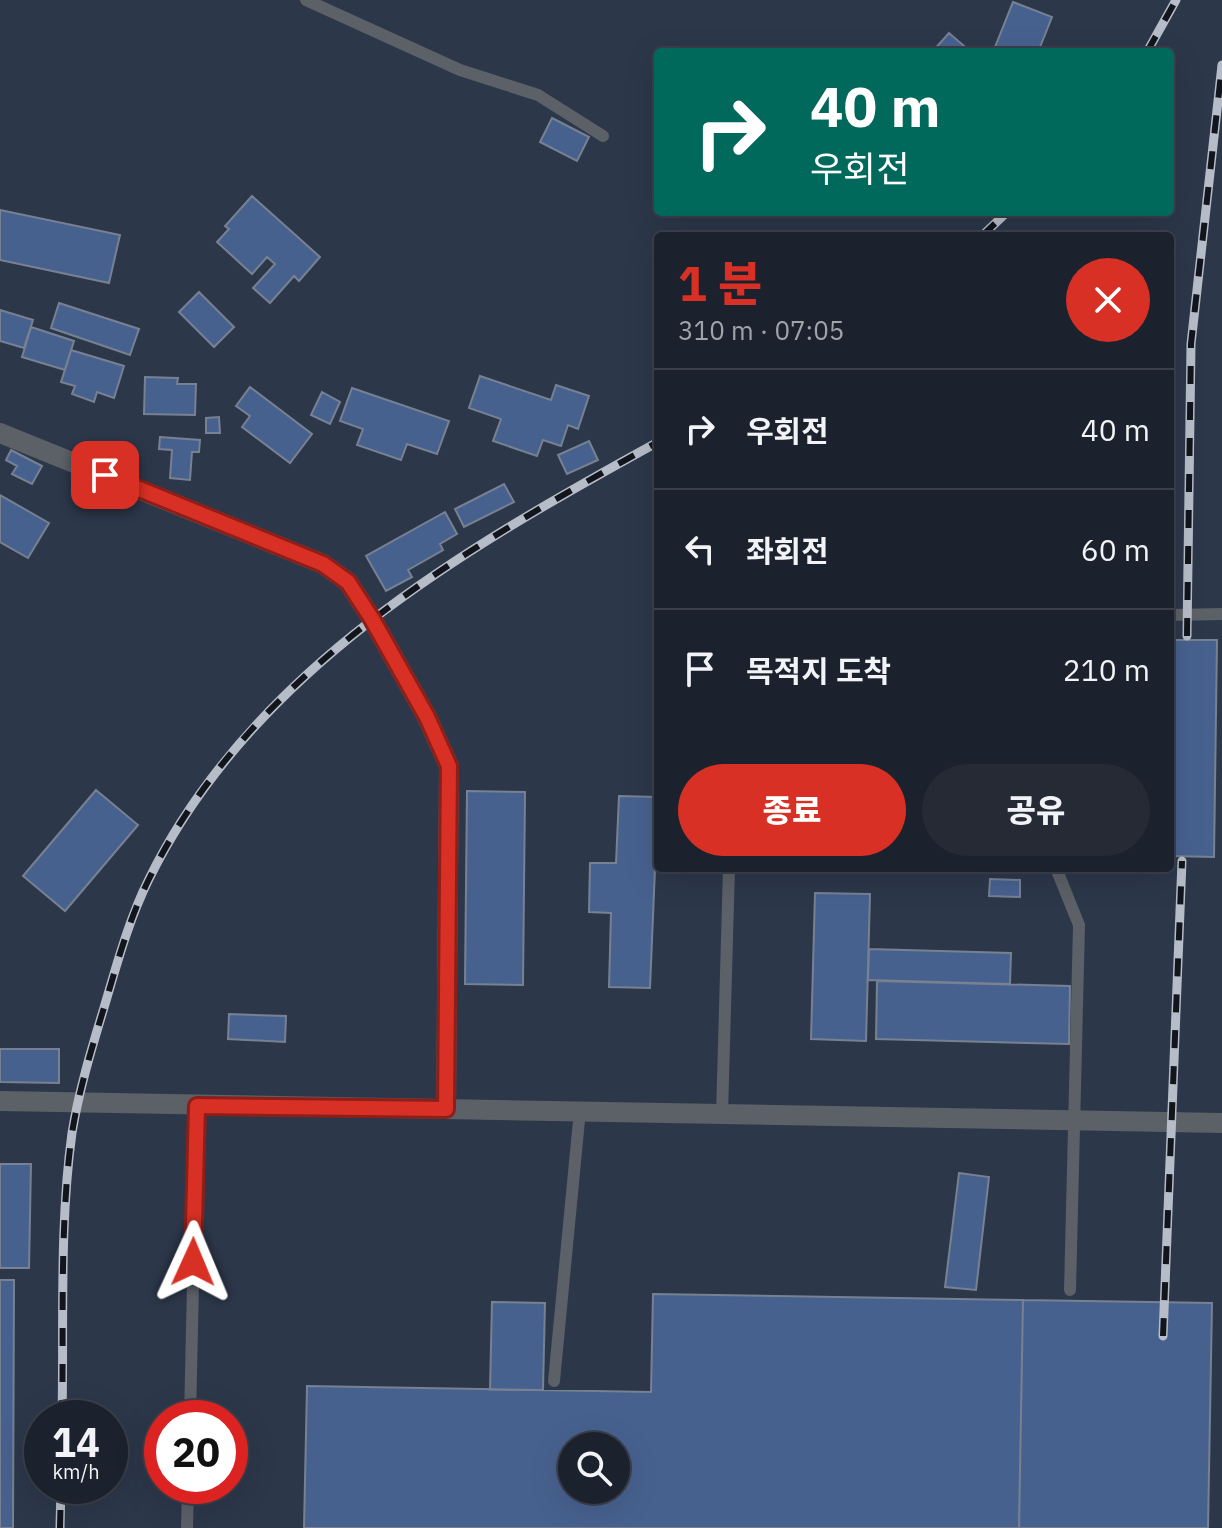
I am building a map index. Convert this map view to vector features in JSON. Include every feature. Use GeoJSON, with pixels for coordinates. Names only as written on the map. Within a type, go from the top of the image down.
{"type":"FeatureCollection","features":[{"type":"Feature","properties":{"kind":"street"},"geometry":{"type":"LineString","coordinates":[[0,433],[323,564],[348,582],[427,717],[449,766],[446,1109]]}},
{"type":"Feature","properties":{"kind":"street"},"geometry":{"type":"LineString","coordinates":[[0,1101],[1222,1123]]}},
{"type":"Feature","properties":{"kind":"lane"},"geometry":{"type":"LineString","coordinates":[[306,0],[460,70],[538,95],[603,136]]}},
{"type":"Feature","properties":{"kind":"lane"},"geometry":{"type":"LineString","coordinates":[[1174,615],[1222,614]]}},
{"type":"Feature","properties":{"kind":"lane"},"geometry":{"type":"LineString","coordinates":[[722,1114],[729,872]]}},
{"type":"Feature","properties":{"kind":"lane"},"geometry":{"type":"LineString","coordinates":[[1058,872],[1079,925],[1070,1290]]}},
{"type":"Feature","properties":{"kind":"lane"},"geometry":{"type":"LineString","coordinates":[[190,1400],[197,1106]]}},
{"type":"Feature","properties":{"kind":"lane"},"geometry":{"type":"LineString","coordinates":[[554,1381],[580,1110]]}},
{"type":"Feature","properties":{"kind":"lane"},"geometry":{"type":"LineString","coordinates":[[187,1528],[188,1504]]}},
{"type":"Feature","properties":{"kind":"shaded area"},"geometry":{"type":"Polygon","coordinates":[[[0,0],[1222,0],[1222,1528],[0,1528],[0,0]]]}},
{"type":"Feature","properties":{"kind":"building"},"geometry":{"type":"Polygon","coordinates":[[[1013,2],[1052,17],[1040,48],[995,48],[1013,2]]]}},
{"type":"Feature","properties":{"kind":"building"},"geometry":{"type":"Polygon","coordinates":[[[949,33],[966,48],[936,48],[949,33]]]}},
{"type":"Feature","properties":{"kind":"building"},"geometry":{"type":"Polygon","coordinates":[[[552,118],[589,137],[577,161],[540,142],[552,118]]]}},
{"type":"Feature","properties":{"kind":"building"},"geometry":{"type":"Polygon","coordinates":[[[252,196],[320,257],[299,281],[294,276],[270,303],[253,288],[275,264],[267,257],[252,274],[217,242],[229,229],[225,226],[252,196]]]}},
{"type":"Feature","properties":{"kind":"building"},"geometry":{"type":"Polygon","coordinates":[[[0,210],[120,235],[109,283],[0,260],[0,210]]]}},
{"type":"Feature","properties":{"kind":"building"},"geometry":{"type":"Polygon","coordinates":[[[199,292],[234,327],[214,347],[179,312],[199,292]]]}},
{"type":"Feature","properties":{"kind":"building"},"geometry":{"type":"Polygon","coordinates":[[[59,303],[139,329],[130,355],[51,328],[59,303]]]}},
{"type":"Feature","properties":{"kind":"building"},"geometry":{"type":"Polygon","coordinates":[[[0,310],[33,320],[24,348],[0,341],[0,310]]]}},
{"type":"Feature","properties":{"kind":"building"},"geometry":{"type":"Polygon","coordinates":[[[31,327],[74,341],[65,370],[22,357],[31,327]]]}},
{"type":"Feature","properties":{"kind":"building"},"geometry":{"type":"Polygon","coordinates":[[[71,350],[124,366],[114,398],[97,392],[94,402],[72,394],[75,386],[61,382],[71,350]]]}},
{"type":"Feature","properties":{"kind":"building"},"geometry":{"type":"Polygon","coordinates":[[[480,376],[551,400],[556,385],[589,396],[578,429],[568,425],[561,446],[543,440],[537,456],[493,441],[501,419],[469,408],[480,376]]]}},
{"type":"Feature","properties":{"kind":"building"},"geometry":{"type":"Polygon","coordinates":[[[145,377],[178,378],[177,384],[196,384],[195,415],[144,414],[145,377]]]}},
{"type":"Feature","properties":{"kind":"building"},"geometry":{"type":"Polygon","coordinates":[[[250,387],[312,434],[290,463],[242,427],[250,416],[236,406],[250,387]]]}},
{"type":"Feature","properties":{"kind":"building"},"geometry":{"type":"Polygon","coordinates":[[[352,388],[449,421],[437,454],[407,444],[401,460],[357,445],[363,429],[340,421],[352,388]]]}},
{"type":"Feature","properties":{"kind":"building"},"geometry":{"type":"Polygon","coordinates":[[[322,392],[340,402],[330,424],[311,415],[322,392]]]}},
{"type":"Feature","properties":{"kind":"building"},"geometry":{"type":"Polygon","coordinates":[[[219,417],[220,433],[206,433],[206,418],[219,417]]]}},
{"type":"Feature","properties":{"kind":"building"},"geometry":{"type":"Polygon","coordinates":[[[160,437],[200,440],[199,452],[192,452],[190,480],[170,478],[172,450],[159,449],[160,437]]]}},
{"type":"Feature","properties":{"kind":"building"},"geometry":{"type":"Polygon","coordinates":[[[589,441],[598,460],[567,474],[558,455],[589,441]]]}},
{"type":"Feature","properties":{"kind":"building"},"geometry":{"type":"Polygon","coordinates":[[[11,450],[42,466],[32,484],[12,474],[17,466],[6,460],[11,450]]]}},
{"type":"Feature","properties":{"kind":"building"},"geometry":{"type":"Polygon","coordinates":[[[504,484],[514,502],[464,527],[455,509],[504,484]]]}},
{"type":"Feature","properties":{"kind":"building"},"geometry":{"type":"Polygon","coordinates":[[[0,495],[49,523],[28,558],[0,542],[0,495]]]}},
{"type":"Feature","properties":{"kind":"building"},"geometry":{"type":"Polygon","coordinates":[[[445,512],[457,534],[440,544],[443,550],[408,570],[412,577],[386,591],[366,556],[445,512]]]}},
{"type":"Feature","properties":{"kind":"building"},"geometry":{"type":"Polygon","coordinates":[[[1174,640],[1217,640],[1214,857],[1174,856],[1174,640]]]}},
{"type":"Feature","properties":{"kind":"building"},"geometry":{"type":"Polygon","coordinates":[[[96,790],[138,825],[65,911],[23,876],[96,790]]]}},
{"type":"Feature","properties":{"kind":"building"},"geometry":{"type":"Polygon","coordinates":[[[467,791],[525,792],[523,985],[465,984],[467,791]]]}},
{"type":"Feature","properties":{"kind":"building"},"geometry":{"type":"Polygon","coordinates":[[[619,796],[654,797],[655,872],[650,988],[609,987],[611,913],[589,912],[590,863],[616,863],[619,796]]]}},
{"type":"Feature","properties":{"kind":"building"},"geometry":{"type":"Polygon","coordinates":[[[990,879],[1020,880],[1020,897],[989,896],[990,879]]]}},
{"type":"Feature","properties":{"kind":"building"},"geometry":{"type":"Polygon","coordinates":[[[815,893],[870,894],[866,1041],[811,1039],[815,893]]]}},
{"type":"Feature","properties":{"kind":"building"},"geometry":{"type":"Polygon","coordinates":[[[869,949],[1011,953],[1010,984],[868,980],[869,949]]]}},
{"type":"Feature","properties":{"kind":"building"},"geometry":{"type":"Polygon","coordinates":[[[877,981],[1070,986],[1069,1044],[876,1039],[877,981]]]}},
{"type":"Feature","properties":{"kind":"building"},"geometry":{"type":"Polygon","coordinates":[[[229,1014],[286,1016],[285,1042],[228,1039],[229,1014]]]}},
{"type":"Feature","properties":{"kind":"building"},"geometry":{"type":"Polygon","coordinates":[[[0,1049],[59,1049],[59,1083],[0,1082],[0,1049]]]}},
{"type":"Feature","properties":{"kind":"building"},"geometry":{"type":"Polygon","coordinates":[[[0,1164],[31,1164],[29,1268],[0,1268],[0,1164]]]}},
{"type":"Feature","properties":{"kind":"building"},"geometry":{"type":"Polygon","coordinates":[[[959,1173],[989,1177],[976,1290],[945,1287],[959,1173]]]}},
{"type":"Feature","properties":{"kind":"building"},"geometry":{"type":"Polygon","coordinates":[[[0,1280],[14,1280],[13,1528],[0,1528],[0,1280]]]}},
{"type":"Feature","properties":{"kind":"building"},"geometry":{"type":"Polygon","coordinates":[[[653,1294],[1023,1300],[1019,1528],[304,1528],[307,1386],[651,1392],[653,1294]]]}},
{"type":"Feature","properties":{"kind":"building"},"geometry":{"type":"Polygon","coordinates":[[[1023,1300],[1212,1303],[1208,1528],[1019,1528],[1023,1300]]]}},
{"type":"Feature","properties":{"kind":"building"},"geometry":{"type":"Polygon","coordinates":[[[492,1302],[545,1303],[543,1390],[490,1390],[492,1302]]]}},
{"type":"Feature","properties":{"kind":"railway"},"geometry":{"type":"LineString","coordinates":[[1149,48],[1176,0]]}},
{"type":"Feature","properties":{"kind":"railway"},"geometry":{"type":"LineString","coordinates":[[1187,636],[1191,344],[1222,65]]}},
{"type":"Feature","properties":{"kind":"railway"},"geometry":{"type":"LineString","coordinates":[[986,232],[1003,216]]}},
{"type":"Feature","properties":{"kind":"railway"},"geometry":{"type":"LineString","coordinates":[[62,1400],[65,1204],[78,1100],[136,908],[149,879],[192,805],[244,738],[303,678],[369,623],[438,572],[511,526],[654,444]]}},
{"type":"Feature","properties":{"kind":"railway"},"geometry":{"type":"LineString","coordinates":[[1163,1336],[1182,861]]}},
{"type":"Feature","properties":{"kind":"railway"},"geometry":{"type":"LineString","coordinates":[[60,1528],[61,1504]]}},
{"type":"Feature","properties":{"kind":"route"},"geometry":{"type":"LineString","coordinates":[[105,475],[323,564],[348,582],[427,717],[449,766],[446,1109],[197,1106],[193,1262]]}}]}
